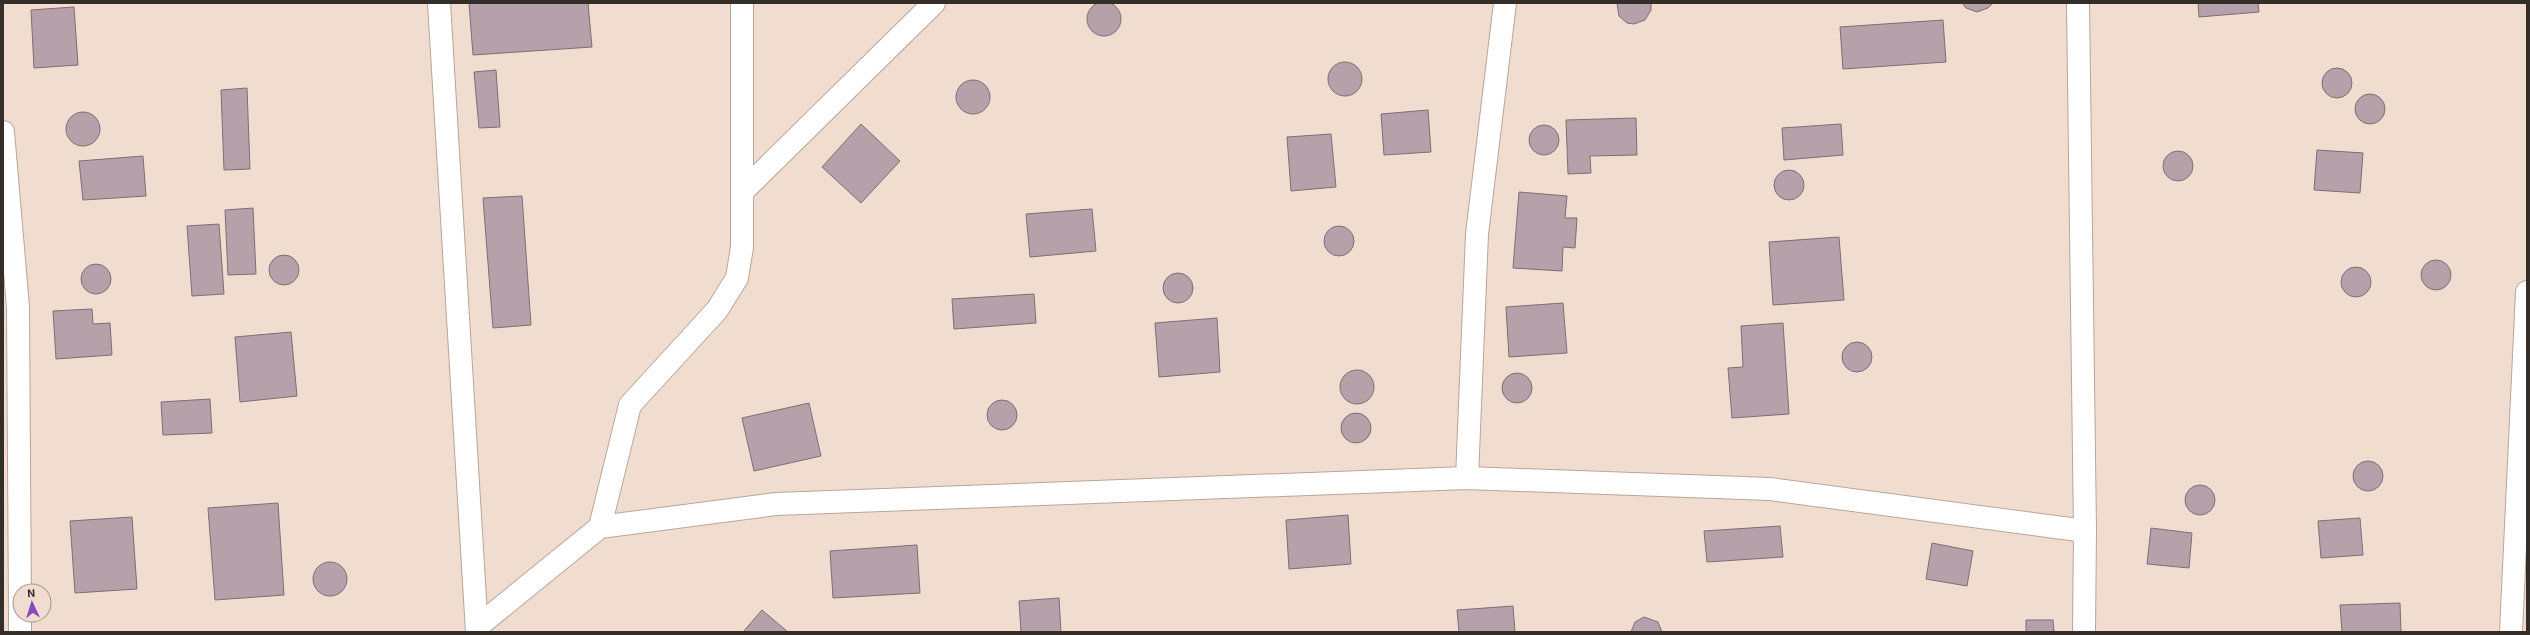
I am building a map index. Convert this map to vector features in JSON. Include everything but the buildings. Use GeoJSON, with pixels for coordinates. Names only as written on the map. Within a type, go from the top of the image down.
{"type":"FeatureCollection","features":[{"type":"Feature","properties":{"kind":"street"},"geometry":{"type":"LineString","coordinates":[[439,3],[477,630]]}},
{"type":"Feature","properties":{"kind":"street"},"geometry":{"type":"LineString","coordinates":[[600,527],[630,405],[717,310],[737,278],[742,247],[742,3]]}},
{"type":"Feature","properties":{"kind":"street"},"geometry":{"type":"LineString","coordinates":[[742,191],[934,3]]}},
{"type":"Feature","properties":{"kind":"street"},"geometry":{"type":"LineString","coordinates":[[1467,478],[1477,234],[1505,3]]}},
{"type":"Feature","properties":{"kind":"street"},"geometry":{"type":"LineString","coordinates":[[2078,3],[2085,531],[2084,632]]}},
{"type":"Feature","properties":{"kind":"street"},"geometry":{"type":"LineString","coordinates":[[3,132],[18,307],[20,583]]}},
{"type":"Feature","properties":{"kind":"street"},"geometry":{"type":"LineString","coordinates":[[2511,632],[2527,292]]}},
{"type":"Feature","properties":{"kind":"street"},"geometry":{"type":"LineString","coordinates":[[477,630],[600,527],[776,504],[1467,478],[1770,489],[2085,531]]}}]}
